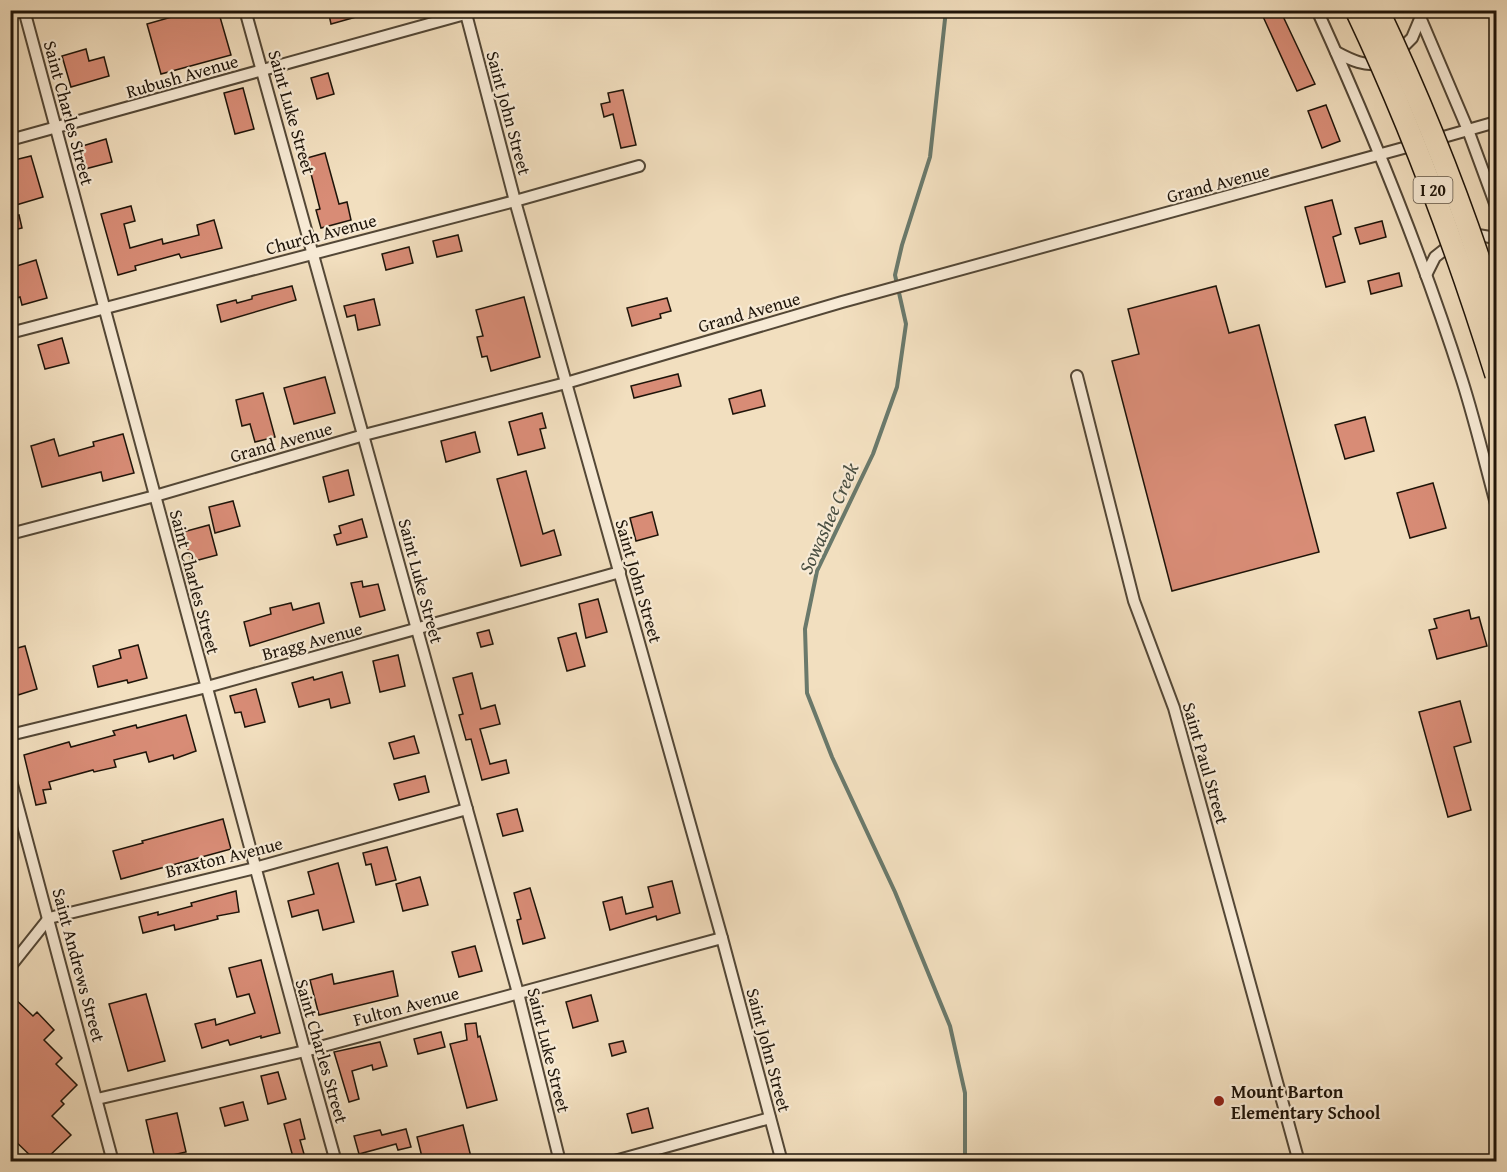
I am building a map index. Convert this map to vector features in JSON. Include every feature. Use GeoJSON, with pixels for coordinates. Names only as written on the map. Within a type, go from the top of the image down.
{"type":"FeatureCollection","features":[{"type":"Feature","properties":{"kind":"highway","name":"I 20"},"geometry":{"type":"LineString","coordinates":[[1356,10],[1422,160],[1497,375]]}},
{"type":"Feature","properties":{"kind":"highway","name":"I 20"},"geometry":{"type":"LineString","coordinates":[[1378,10],[1443,160],[1497,311]]}},
{"type":"Feature","properties":{"kind":"street","name":"Saint Charles Street"},"geometry":{"type":"LineString","coordinates":[[24,10],[336,1161]]}},
{"type":"Feature","properties":{"kind":"street","name":"Saint Luke Street"},"geometry":{"type":"LineString","coordinates":[[245,10],[518,993],[560,1161]]}},
{"type":"Feature","properties":{"kind":"street"},"geometry":{"type":"LineString","coordinates":[[1317,10],[1380,156],[1426,275],[1463,382],[1497,504]]}},
{"type":"Feature","properties":{"kind":"street","name":"Rubush Avenue"},"geometry":{"type":"LineString","coordinates":[[10,140],[263,71],[465,12]]}},
{"type":"Feature","properties":{"kind":"street","name":"Saint John Street"},"geometry":{"type":"LineString","coordinates":[[465,12],[515,201],[722,938],[782,1161]]}},
{"type":"Feature","properties":{"kind":"street"},"geometry":{"type":"LineString","coordinates":[[1336,52],[1364,64],[1383,63],[1406,45],[1417,29],[1418,15]]}},
{"type":"Feature","properties":{"kind":"street"},"geometry":{"type":"LineString","coordinates":[[1418,15],[1468,130],[1497,206]]}},
{"type":"Feature","properties":{"kind":"street","name":"Grand Avenue"},"geometry":{"type":"LineString","coordinates":[[10,534],[155,496],[364,435],[566,383],[842,302],[1497,122]]}},
{"type":"Feature","properties":{"kind":"street","name":"Church Avenue"},"geometry":{"type":"LineString","coordinates":[[10,333],[515,201],[639,166]]}},
{"type":"Feature","properties":{"kind":"street"},"geometry":{"type":"LineString","coordinates":[[1426,275],[1435,257],[1448,246],[1478,235],[1497,238]]}},
{"type":"Feature","properties":{"kind":"street","name":"Saint Paul Street"},"geometry":{"type":"LineString","coordinates":[[1077,376],[1134,601],[1174,708],[1299,1161]]}},
{"type":"Feature","properties":{"kind":"street","name":"Bragg Avenue"},"geometry":{"type":"LineString","coordinates":[[10,735],[207,687],[620,572]]}},
{"type":"Feature","properties":{"kind":"street","name":"Saint Andrews Street"},"geometry":{"type":"LineString","coordinates":[[10,777],[113,1161]]}},
{"type":"Feature","properties":{"kind":"street","name":"Braxton Avenue"},"geometry":{"type":"LineString","coordinates":[[49,918],[255,868],[467,808]]}},
{"type":"Feature","properties":{"kind":"street"},"geometry":{"type":"LineString","coordinates":[[10,967],[49,918]]}},
{"type":"Feature","properties":{"kind":"street","name":"Fulton Avenue"},"geometry":{"type":"LineString","coordinates":[[97,1099],[305,1051],[722,938]]}},
{"type":"Feature","properties":{"kind":"street"},"geometry":{"type":"LineString","coordinates":[[611,1161],[770,1118]]}},
{"type":"Feature","properties":{"kind":"building"},"geometry":{"type":"Polygon","coordinates":[[[196,10],[218,10],[231,55],[161,74],[147,24],[196,10]]]}},
{"type":"Feature","properties":{"kind":"building"},"geometry":{"type":"Polygon","coordinates":[[[328,10],[367,10],[367,14],[331,24],[328,10]]]}},
{"type":"Feature","properties":{"kind":"building"},"geometry":{"type":"Polygon","coordinates":[[[1260,10],[1280,10],[1315,84],[1297,91],[1260,10]]]}},
{"type":"Feature","properties":{"kind":"building"},"geometry":{"type":"Polygon","coordinates":[[[86,49],[89,61],[104,57],[109,76],[71,87],[62,56],[86,49]]]}},
{"type":"Feature","properties":{"kind":"building"},"geometry":{"type":"Polygon","coordinates":[[[328,73],[334,94],[317,99],[311,78],[328,73]]]}},
{"type":"Feature","properties":{"kind":"building"},"geometry":{"type":"Polygon","coordinates":[[[243,88],[254,129],[235,134],[224,93],[243,88]]]}},
{"type":"Feature","properties":{"kind":"building"},"geometry":{"type":"Polygon","coordinates":[[[623,90],[636,145],[621,148],[613,114],[604,117],[601,104],[610,102],[608,93],[623,90]]]}},
{"type":"Feature","properties":{"kind":"building"},"geometry":{"type":"Polygon","coordinates":[[[1326,105],[1340,141],[1322,148],[1308,111],[1326,105]]]}},
{"type":"Feature","properties":{"kind":"building"},"geometry":{"type":"Polygon","coordinates":[[[106,139],[112,162],[85,169],[79,147],[106,139]]]}},
{"type":"Feature","properties":{"kind":"building"},"geometry":{"type":"Polygon","coordinates":[[[325,153],[339,204],[347,202],[351,220],[321,228],[316,210],[320,209],[307,158],[325,153]]]}},
{"type":"Feature","properties":{"kind":"building"},"geometry":{"type":"Polygon","coordinates":[[[31,156],[43,197],[16,205],[10,184],[10,161],[31,156]]]}},
{"type":"Feature","properties":{"kind":"building"},"geometry":{"type":"Polygon","coordinates":[[[1332,200],[1341,234],[1333,237],[1345,282],[1326,287],[1305,207],[1332,200]]]}},
{"type":"Feature","properties":{"kind":"building"},"geometry":{"type":"Polygon","coordinates":[[[131,206],[135,221],[124,224],[130,248],[162,239],[163,244],[199,235],[197,225],[214,220],[222,248],[181,258],[179,254],[135,266],[136,270],[118,275],[101,214],[131,206]]]}},
{"type":"Feature","properties":{"kind":"building"},"geometry":{"type":"Polygon","coordinates":[[[19,215],[22,228],[10,231],[10,217],[19,215]]]}},
{"type":"Feature","properties":{"kind":"building"},"geometry":{"type":"Polygon","coordinates":[[[1382,221],[1386,237],[1360,244],[1355,228],[1382,221]]]}},
{"type":"Feature","properties":{"kind":"building"},"geometry":{"type":"Polygon","coordinates":[[[458,235],[462,251],[437,257],[433,241],[458,235]]]}},
{"type":"Feature","properties":{"kind":"building"},"geometry":{"type":"Polygon","coordinates":[[[409,247],[413,263],[386,270],[382,254],[409,247]]]}},
{"type":"Feature","properties":{"kind":"building"},"geometry":{"type":"Polygon","coordinates":[[[36,260],[47,298],[22,305],[20,297],[10,300],[10,268],[36,260]]]}},
{"type":"Feature","properties":{"kind":"building"},"geometry":{"type":"Polygon","coordinates":[[[1399,273],[1402,286],[1371,294],[1368,281],[1399,273]]]}},
{"type":"Feature","properties":{"kind":"building"},"geometry":{"type":"Polygon","coordinates":[[[292,286],[296,300],[221,322],[217,305],[236,300],[237,303],[252,299],[252,296],[292,286]]]}},
{"type":"Feature","properties":{"kind":"building"},"geometry":{"type":"Polygon","coordinates":[[[1216,286],[1229,333],[1259,325],[1319,552],[1172,591],[1112,361],[1139,354],[1128,309],[1216,286]]]}},
{"type":"Feature","properties":{"kind":"building"},"geometry":{"type":"Polygon","coordinates":[[[524,297],[540,357],[491,371],[487,356],[482,357],[477,337],[483,336],[476,310],[524,297]]]}},
{"type":"Feature","properties":{"kind":"building"},"geometry":{"type":"Polygon","coordinates":[[[667,298],[671,311],[660,314],[661,318],[632,326],[627,308],[667,298]]]}},
{"type":"Feature","properties":{"kind":"building"},"geometry":{"type":"Polygon","coordinates":[[[374,299],[380,325],[358,330],[355,315],[347,317],[344,306],[374,299]]]}},
{"type":"Feature","properties":{"kind":"building"},"geometry":{"type":"Polygon","coordinates":[[[62,338],[69,363],[45,369],[38,345],[62,338]]]}},
{"type":"Feature","properties":{"kind":"building"},"geometry":{"type":"Polygon","coordinates":[[[678,374],[681,386],[634,398],[631,386],[678,374]]]}},
{"type":"Feature","properties":{"kind":"building"},"geometry":{"type":"Polygon","coordinates":[[[325,377],[335,413],[294,424],[284,388],[325,377]]]}},
{"type":"Feature","properties":{"kind":"building"},"geometry":{"type":"Polygon","coordinates":[[[761,390],[765,406],[733,414],[729,399],[761,390]]]}},
{"type":"Feature","properties":{"kind":"building"},"geometry":{"type":"Polygon","coordinates":[[[263,393],[275,437],[255,442],[250,424],[242,426],[236,400],[263,393]]]}},
{"type":"Feature","properties":{"kind":"building"},"geometry":{"type":"Polygon","coordinates":[[[542,413],[546,428],[540,429],[545,448],[518,455],[509,422],[542,413]]]}},
{"type":"Feature","properties":{"kind":"building"},"geometry":{"type":"Polygon","coordinates":[[[1365,417],[1374,451],[1345,459],[1335,425],[1365,417]]]}},
{"type":"Feature","properties":{"kind":"building"},"geometry":{"type":"Polygon","coordinates":[[[475,432],[480,452],[446,462],[441,441],[475,432]]]}},
{"type":"Feature","properties":{"kind":"building"},"geometry":{"type":"Polygon","coordinates":[[[123,434],[134,473],[103,481],[101,472],[42,487],[31,446],[54,439],[59,456],[94,446],[93,442],[123,434]]]}},
{"type":"Feature","properties":{"kind":"building"},"geometry":{"type":"Polygon","coordinates":[[[348,470],[354,495],[329,502],[323,477],[348,470]]]}},
{"type":"Feature","properties":{"kind":"building"},"geometry":{"type":"Polygon","coordinates":[[[526,471],[543,534],[554,530],[561,555],[521,566],[497,479],[526,471]]]}},
{"type":"Feature","properties":{"kind":"building"},"geometry":{"type":"Polygon","coordinates":[[[1433,483],[1446,528],[1410,538],[1397,493],[1433,483]]]}},
{"type":"Feature","properties":{"kind":"building"},"geometry":{"type":"Polygon","coordinates":[[[233,501],[240,526],[215,533],[209,507],[233,501]]]}},
{"type":"Feature","properties":{"kind":"building"},"geometry":{"type":"Polygon","coordinates":[[[652,512],[658,535],[636,541],[630,518],[652,512]]]}},
{"type":"Feature","properties":{"kind":"building"},"geometry":{"type":"Polygon","coordinates":[[[362,519],[367,537],[337,545],[334,535],[341,533],[339,526],[362,519]]]}},
{"type":"Feature","properties":{"kind":"building"},"geometry":{"type":"Polygon","coordinates":[[[209,525],[217,555],[191,562],[183,532],[209,525]]]}},
{"type":"Feature","properties":{"kind":"building"},"geometry":{"type":"Polygon","coordinates":[[[362,581],[363,587],[378,584],[385,610],[360,617],[351,583],[362,581]]]}},
{"type":"Feature","properties":{"kind":"building"},"geometry":{"type":"Polygon","coordinates":[[[598,599],[607,632],[586,638],[579,604],[598,599]]]}},
{"type":"Feature","properties":{"kind":"building"},"geometry":{"type":"Polygon","coordinates":[[[291,603],[293,610],[319,603],[324,623],[250,646],[244,622],[271,614],[270,608],[291,603]]]}},
{"type":"Feature","properties":{"kind":"building"},"geometry":{"type":"Polygon","coordinates":[[[1469,610],[1471,619],[1479,617],[1487,646],[1437,659],[1429,630],[1437,628],[1434,619],[1469,610]]]}},
{"type":"Feature","properties":{"kind":"building"},"geometry":{"type":"Polygon","coordinates":[[[489,630],[493,644],[481,647],[477,633],[489,630]]]}},
{"type":"Feature","properties":{"kind":"building"},"geometry":{"type":"Polygon","coordinates":[[[576,633],[585,666],[567,671],[558,638],[576,633]]]}},
{"type":"Feature","properties":{"kind":"building"},"geometry":{"type":"Polygon","coordinates":[[[138,645],[147,678],[98,687],[93,666],[121,658],[119,650],[138,645]]]}},
{"type":"Feature","properties":{"kind":"building"},"geometry":{"type":"Polygon","coordinates":[[[25,646],[37,689],[18,695],[10,668],[10,650],[25,646]]]}},
{"type":"Feature","properties":{"kind":"building"},"geometry":{"type":"Polygon","coordinates":[[[398,655],[405,686],[380,692],[373,661],[398,655]]]}},
{"type":"Feature","properties":{"kind":"building"},"geometry":{"type":"Polygon","coordinates":[[[342,672],[350,703],[331,708],[329,699],[299,707],[292,683],[342,672]]]}},
{"type":"Feature","properties":{"kind":"building"},"geometry":{"type":"Polygon","coordinates":[[[472,673],[481,709],[495,705],[500,724],[480,729],[490,764],[506,760],[509,773],[482,780],[471,739],[466,740],[459,715],[463,714],[453,678],[472,673]]]}},
{"type":"Feature","properties":{"kind":"building"},"geometry":{"type":"Polygon","coordinates":[[[256,689],[265,722],[245,727],[241,712],[235,713],[230,696],[256,689]]]}},
{"type":"Feature","properties":{"kind":"building"},"geometry":{"type":"Polygon","coordinates":[[[1460,701],[1471,742],[1454,747],[1471,810],[1448,817],[1419,712],[1460,701]]]}},
{"type":"Feature","properties":{"kind":"building"},"geometry":{"type":"Polygon","coordinates":[[[186,715],[196,751],[174,759],[173,755],[149,762],[146,752],[114,760],[116,767],[94,772],[93,770],[49,782],[51,789],[43,790],[46,803],[36,805],[24,755],[69,742],[71,747],[115,735],[113,731],[136,725],[137,728],[186,715]]]}},
{"type":"Feature","properties":{"kind":"building"},"geometry":{"type":"Polygon","coordinates":[[[414,736],[419,753],[394,759],[389,743],[414,736]]]}},
{"type":"Feature","properties":{"kind":"building"},"geometry":{"type":"Polygon","coordinates":[[[425,776],[429,792],[399,800],[394,784],[425,776]]]}},
{"type":"Feature","properties":{"kind":"building"},"geometry":{"type":"Polygon","coordinates":[[[517,809],[523,831],[503,836],[497,814],[517,809]]]}},
{"type":"Feature","properties":{"kind":"building"},"geometry":{"type":"Polygon","coordinates":[[[223,819],[231,849],[121,879],[113,851],[223,819]]]}},
{"type":"Feature","properties":{"kind":"building"},"geometry":{"type":"Polygon","coordinates":[[[387,847],[396,880],[376,885],[371,864],[366,865],[363,853],[387,847]]]}},
{"type":"Feature","properties":{"kind":"building"},"geometry":{"type":"Polygon","coordinates":[[[338,863],[354,922],[323,930],[318,910],[292,917],[288,901],[314,894],[308,872],[338,863]]]}},
{"type":"Feature","properties":{"kind":"building"},"geometry":{"type":"Polygon","coordinates":[[[420,877],[428,905],[403,911],[396,884],[420,877]]]}},
{"type":"Feature","properties":{"kind":"building"},"geometry":{"type":"Polygon","coordinates":[[[672,881],[680,913],[657,920],[656,916],[610,930],[603,902],[622,897],[626,914],[653,907],[648,887],[672,881]]]}},
{"type":"Feature","properties":{"kind":"building"},"geometry":{"type":"Polygon","coordinates":[[[530,888],[545,938],[523,944],[517,920],[521,919],[514,893],[530,888]]]}},
{"type":"Feature","properties":{"kind":"building"},"geometry":{"type":"Polygon","coordinates":[[[236,891],[239,912],[217,916],[218,919],[175,930],[174,925],[143,933],[139,917],[158,912],[158,915],[192,906],[191,903],[236,891]]]}},
{"type":"Feature","properties":{"kind":"building"},"geometry":{"type":"Polygon","coordinates":[[[475,946],[482,971],[459,977],[452,952],[475,946]]]}},
{"type":"Feature","properties":{"kind":"building"},"geometry":{"type":"Polygon","coordinates":[[[261,960],[280,1033],[230,1045],[228,1040],[202,1048],[195,1024],[215,1019],[216,1025],[255,1013],[249,994],[237,997],[229,968],[261,960]]]}},
{"type":"Feature","properties":{"kind":"building"},"geometry":{"type":"Polygon","coordinates":[[[393,971],[398,996],[319,1015],[310,980],[332,974],[334,984],[393,971]]]}},
{"type":"Feature","properties":{"kind":"building"},"geometry":{"type":"Polygon","coordinates":[[[10,994],[33,1016],[37,1012],[54,1030],[44,1040],[62,1058],[56,1064],[77,1085],[61,1101],[64,1104],[52,1116],[71,1135],[44,1161],[36,1161],[10,1136],[10,994]]]}},
{"type":"Feature","properties":{"kind":"building"},"geometry":{"type":"Polygon","coordinates":[[[146,994],[165,1061],[128,1071],[109,1004],[146,994]]]}},
{"type":"Feature","properties":{"kind":"building"},"geometry":{"type":"Polygon","coordinates":[[[591,995],[598,1021],[573,1028],[566,1002],[591,995]]]}},
{"type":"Feature","properties":{"kind":"building"},"geometry":{"type":"Polygon","coordinates":[[[476,1023],[497,1100],[467,1108],[450,1044],[467,1040],[465,1024],[476,1023]]]}},
{"type":"Feature","properties":{"kind":"building"},"geometry":{"type":"Polygon","coordinates":[[[441,1032],[445,1047],[418,1054],[414,1039],[441,1032]]]}},
{"type":"Feature","properties":{"kind":"building"},"geometry":{"type":"Polygon","coordinates":[[[623,1041],[626,1052],[612,1056],[609,1044],[623,1041]]]}},
{"type":"Feature","properties":{"kind":"building"},"geometry":{"type":"Polygon","coordinates":[[[380,1042],[387,1066],[373,1070],[372,1065],[352,1071],[359,1099],[349,1102],[334,1052],[380,1042]]]}},
{"type":"Feature","properties":{"kind":"building"},"geometry":{"type":"Polygon","coordinates":[[[278,1072],[286,1099],[268,1104],[261,1076],[278,1072]]]}},
{"type":"Feature","properties":{"kind":"building"},"geometry":{"type":"Polygon","coordinates":[[[243,1102],[248,1120],[225,1126],[220,1108],[243,1102]]]}},
{"type":"Feature","properties":{"kind":"building"},"geometry":{"type":"Polygon","coordinates":[[[648,1108],[653,1128],[632,1133],[627,1114],[648,1108]]]}},
{"type":"Feature","properties":{"kind":"building"},"geometry":{"type":"Polygon","coordinates":[[[177,1113],[186,1152],[155,1159],[146,1120],[177,1113]]]}},
{"type":"Feature","properties":{"kind":"building"},"geometry":{"type":"Polygon","coordinates":[[[300,1119],[305,1139],[300,1140],[306,1161],[294,1161],[284,1124],[300,1119]]]}},
{"type":"Feature","properties":{"kind":"building"},"geometry":{"type":"Polygon","coordinates":[[[463,1125],[472,1161],[423,1161],[417,1137],[463,1125]]]}},
{"type":"Feature","properties":{"kind":"building"},"geometry":{"type":"Polygon","coordinates":[[[406,1129],[411,1147],[398,1150],[396,1144],[359,1154],[354,1136],[380,1130],[382,1135],[406,1129]]]}},
{"type":"Feature","properties":{"kind":"waterway","name":"Sowashee Creek"},"geometry":{"type":"LineString","coordinates":[[946,10],[930,157],[902,245],[895,275],[906,324],[897,387],[873,454],[817,571],[805,629],[807,693],[832,757],[895,892],[950,1026],[965,1093],[965,1162]]}},
{"type":"Feature","properties":{"kind":"place","name":"Mount Barton Elementary School"},"geometry":{"type":"Point","coordinates":[1219,1101]}}]}
